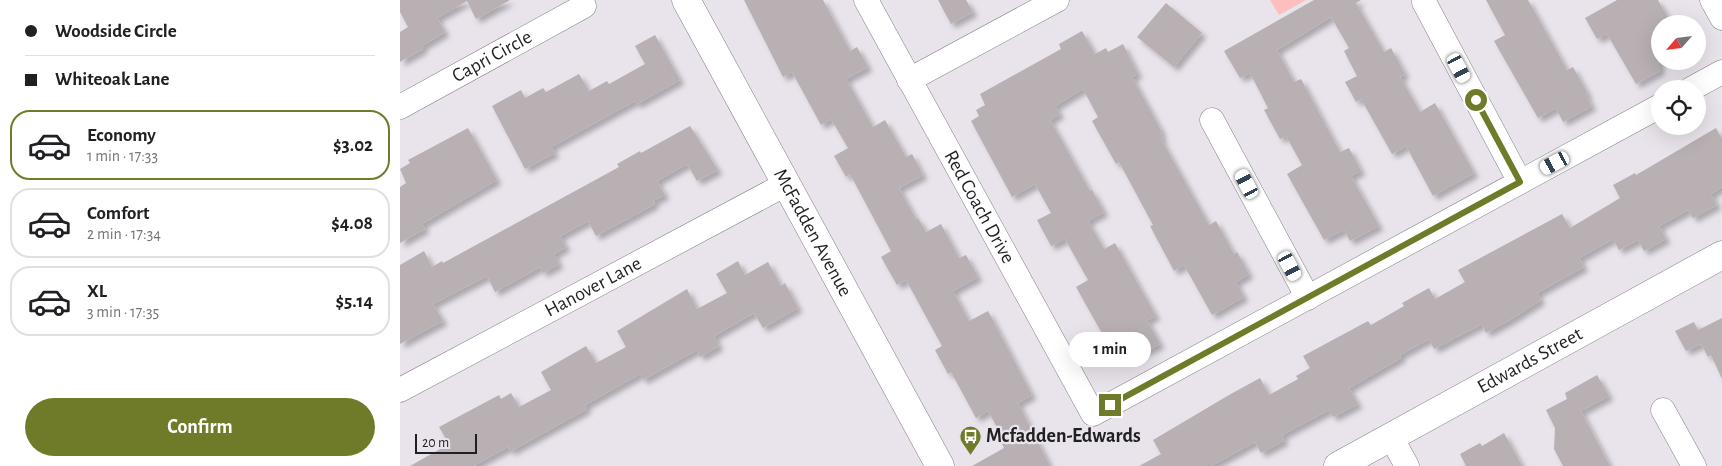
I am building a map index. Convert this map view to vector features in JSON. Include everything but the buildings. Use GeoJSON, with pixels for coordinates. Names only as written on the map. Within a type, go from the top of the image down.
{"type":"FeatureCollection","features":[{"type":"Feature","properties":{"kind":"street","name":"McFadden Avenue"},"geometry":{"type":"LineString","coordinates":[[686,0],[940,466]]}},
{"type":"Feature","properties":{"kind":"street","name":"Red Coach Drive"},"geometry":{"type":"LineString","coordinates":[[866,0],[1093,414],[1308,298]]}},
{"type":"Feature","properties":{"kind":"street"},"geometry":{"type":"LineString","coordinates":[[909,80],[1057,0]]}},
{"type":"Feature","properties":{"kind":"street"},"geometry":{"type":"LineString","coordinates":[[1712,0],[1722,18]]}},
{"type":"Feature","properties":{"kind":"street"},"geometry":{"type":"LineString","coordinates":[[1424,2],[1520,182]]}},
{"type":"Feature","properties":{"kind":"street","name":"Capri Circle"},"geometry":{"type":"LineString","coordinates":[[400,107],[584,6]]}},
{"type":"Feature","properties":{"kind":"street"},"geometry":{"type":"LineString","coordinates":[[1706,81],[1722,72]]}},
{"type":"Feature","properties":{"kind":"street"},"geometry":{"type":"LineString","coordinates":[[1212,120],[1308,298],[1651,111]]}},
{"type":"Feature","properties":{"kind":"street","name":"Hanover Lane"},"geometry":{"type":"LineString","coordinates":[[400,390],[786,184]]}},
{"type":"Feature","properties":{"kind":"street","name":"Edwards Street"},"geometry":{"type":"LineString","coordinates":[[1338,466],[1722,255]]}},
{"type":"Feature","properties":{"kind":"street"},"geometry":{"type":"LineString","coordinates":[[1663,410],[1694,466]]}},
{"type":"Feature","properties":{"kind":"street"},"geometry":{"type":"LineString","coordinates":[[1391,437],[1407,466]]}},
{"type":"Feature","properties":{"kind":"shaded area"},"geometry":{"type":"Polygon","coordinates":[[[1270,0],[1306,0],[1279,15],[1270,0]]]}},
{"type":"Feature","properties":{"kind":"place","name":"Mcfadden-Edwards"},"geometry":{"type":"Point","coordinates":[970,455]}},
{"type":"Feature","properties":{"kind":"route"},"geometry":{"type":"LineString","coordinates":[[1110,405],[1520,182],[1476,100]]}}]}
